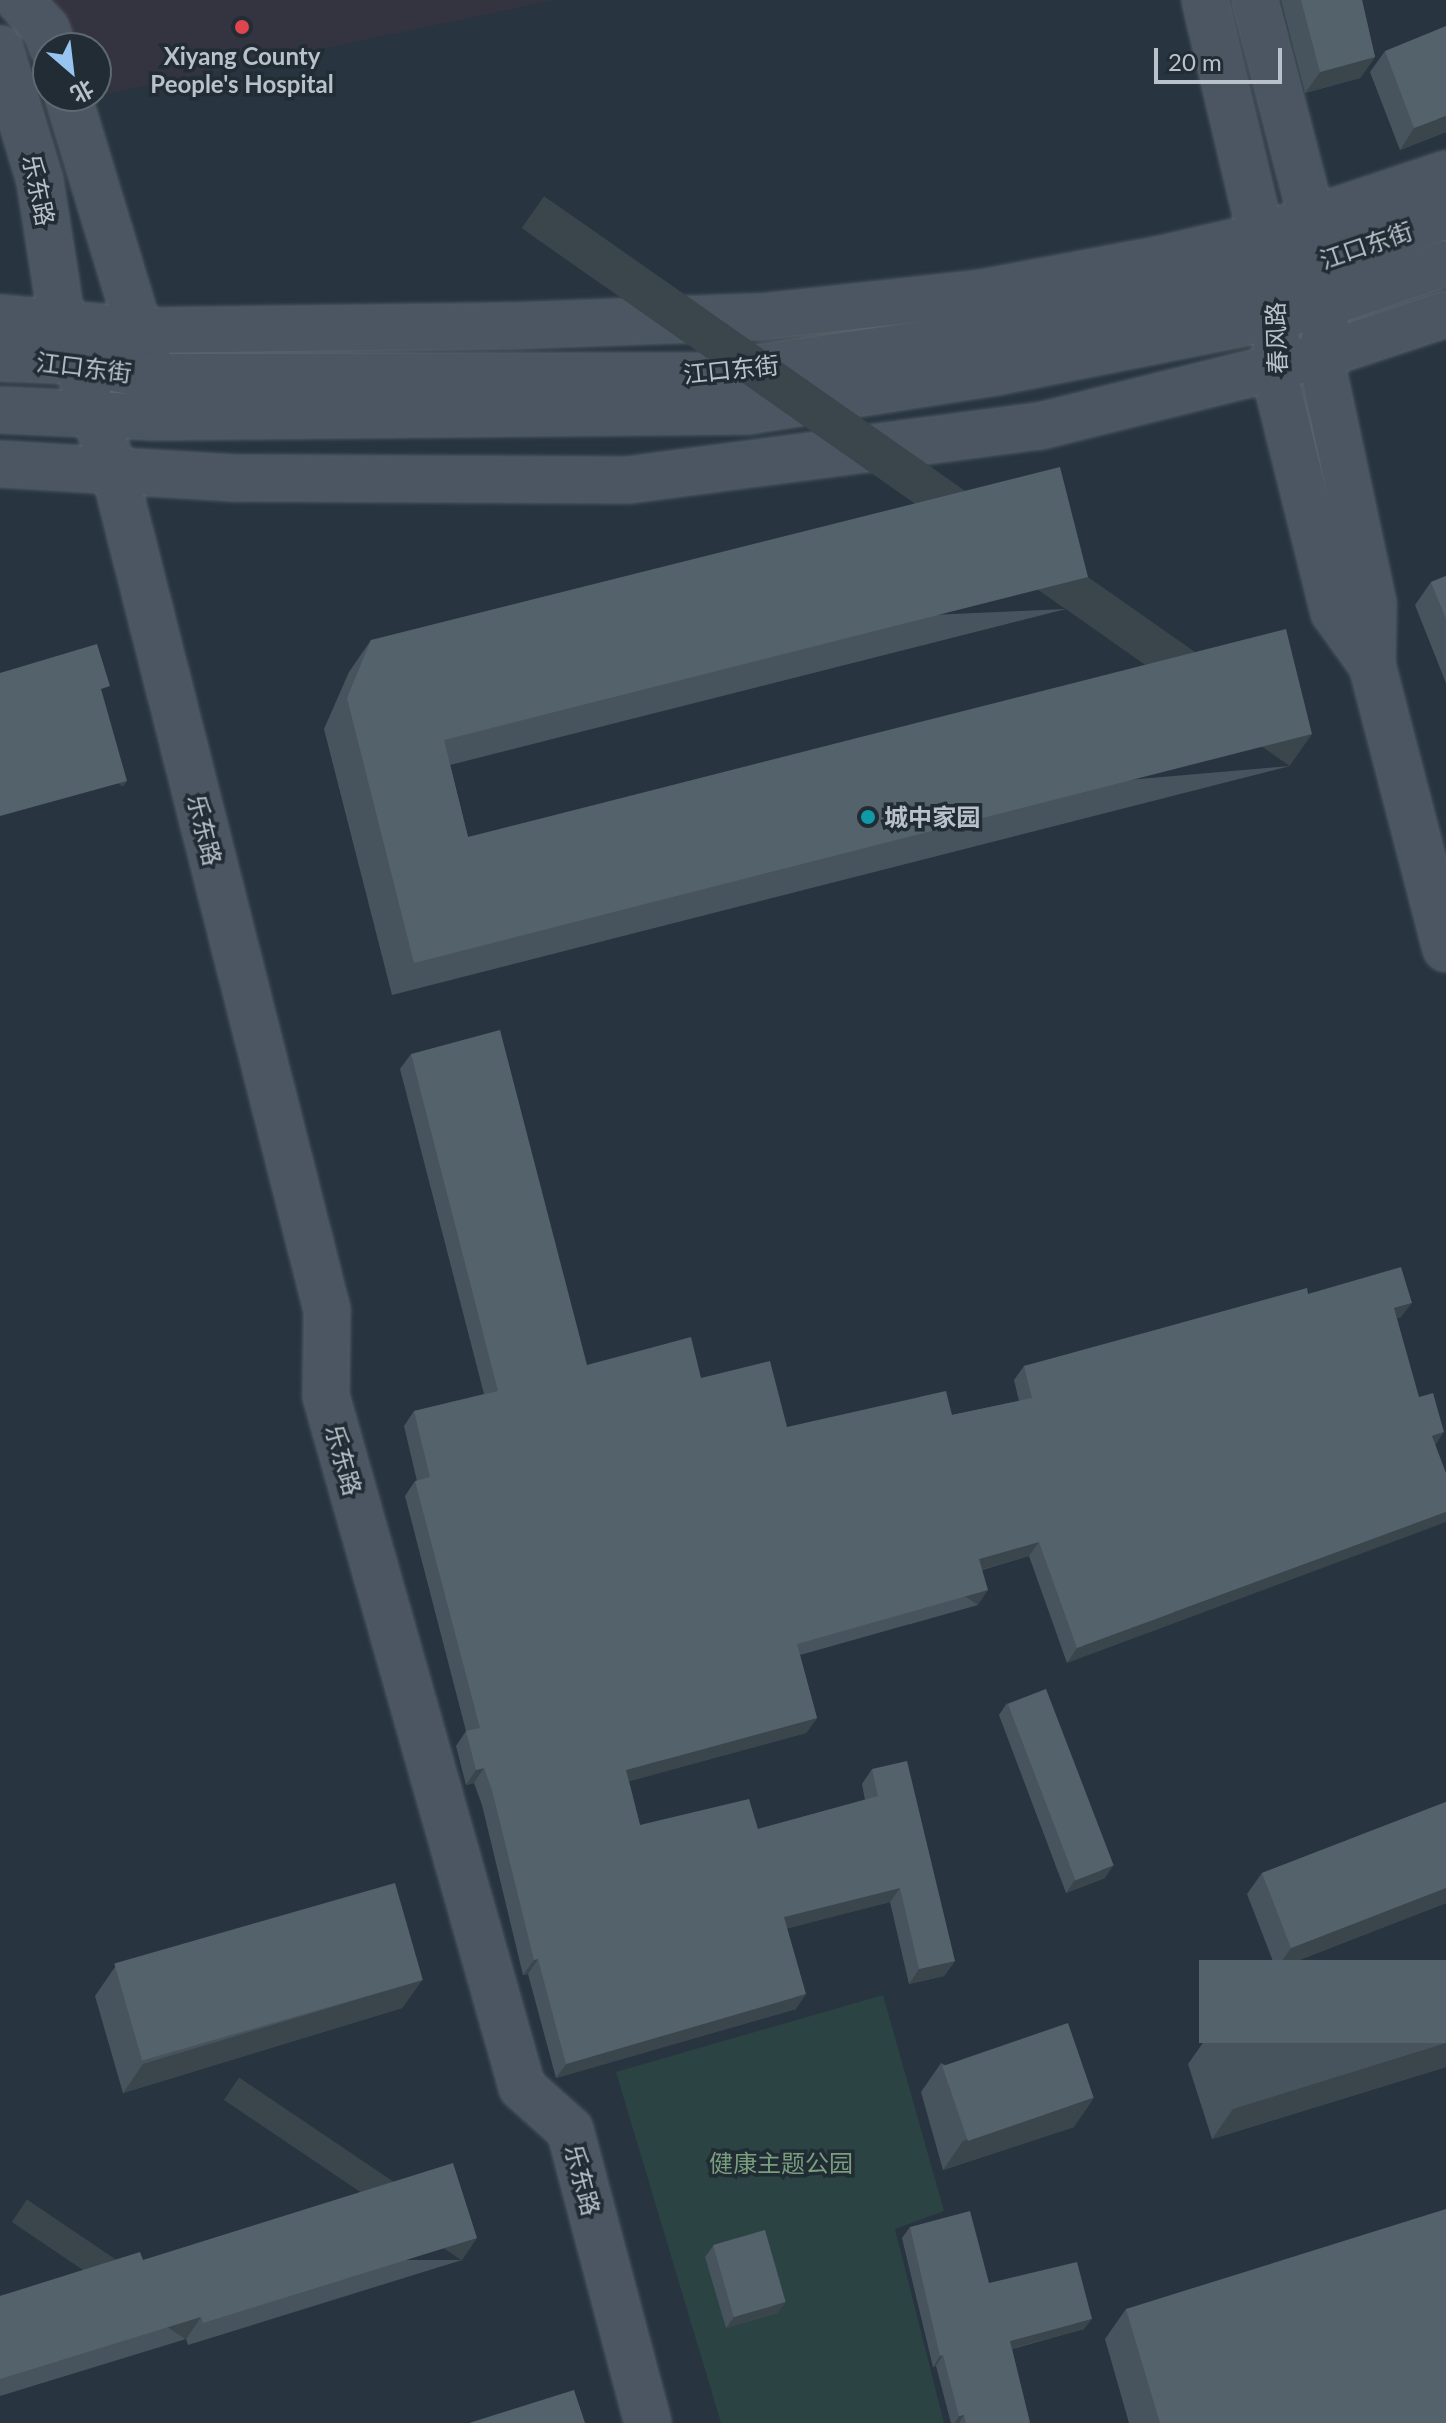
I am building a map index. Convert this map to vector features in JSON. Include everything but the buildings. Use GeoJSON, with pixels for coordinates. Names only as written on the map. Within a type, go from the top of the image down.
{"type":"FeatureCollection","features":[{"type":"Feature","properties":{"kind":"main road"},"geometry":{"type":"LineString","coordinates":[[0,41],[4,0]]}},
{"type":"Feature","properties":{"kind":"main road"},"geometry":{"type":"LineString","coordinates":[[19,0],[47,32]]}},
{"type":"Feature","properties":{"kind":"main road","name":"春风路"},"geometry":{"type":"LineString","coordinates":[[1205,0],[1270,276],[1273,368],[1334,612],[1372,665]]}},
{"type":"Feature","properties":{"kind":"main road","name":"春风路"},"geometry":{"type":"LineString","coordinates":[[1255,0],[1333,302],[1320,356],[1373,604],[1372,665],[1446,949]]}},
{"type":"Feature","properties":{"kind":"main road","name":"乐东路"},"geometry":{"type":"LineString","coordinates":[[0,49],[40,181],[68,341],[114,470],[327,1310],[326,1396],[522,2087],[570,2130],[648,2423]]}},
{"type":"Feature","properties":{"kind":"main road"},"geometry":{"type":"LineString","coordinates":[[73,112],[142,331],[152,396],[114,470]]}},
{"type":"Feature","properties":{"kind":"main road"},"geometry":{"type":"LineString","coordinates":[[0,318],[68,341],[142,331],[761,317],[981,293],[1270,276],[1312,218],[1446,174]]}},
{"type":"Feature","properties":{"kind":"main road","name":"江口东街"},"geometry":{"type":"LineString","coordinates":[[0,410],[95,416],[152,396],[631,394],[699,376],[1013,330],[1270,276],[1323,261],[1446,216]]}},
{"type":"Feature","properties":{"kind":"main road","name":"江口东街"},"geometry":{"type":"LineString","coordinates":[[1270,276],[1333,302],[1446,263]]}},
{"type":"Feature","properties":{"kind":"main road"},"geometry":{"type":"LineString","coordinates":[[0,464],[239,478],[628,480],[1040,426],[1320,356],[1446,314]]}},
{"type":"Feature","properties":{"kind":"main road"},"geometry":{"type":"LineString","coordinates":[[628,480],[636,321]]}},
{"type":"Feature","properties":{"kind":"main road","name":"江口东街"},"geometry":{"type":"LineString","coordinates":[[0,358],[68,341],[152,396]]}},
{"type":"Feature","properties":{"kind":"shaded area","name":"Xiyang County People's Hospital"},"geometry":{"type":"Polygon","coordinates":[[[49,0],[554,0],[112,93],[112,32],[61,32],[49,0]]]}},
{"type":"Feature","properties":{"kind":"green space","name":"健康主题公园"},"geometry":{"type":"Polygon","coordinates":[[[883,1995],[944,2211],[895,2229],[944,2423],[721,2423],[616,2072],[883,1995]]]}},
{"type":"Feature","properties":{"kind":"place","name":"Xiyang County People's Hospital"},"geometry":{"type":"Point","coordinates":[242,27]}},
{"type":"Feature","properties":{"kind":"place","name":"城中家园"},"geometry":{"type":"Point","coordinates":[868,817]}}]}
